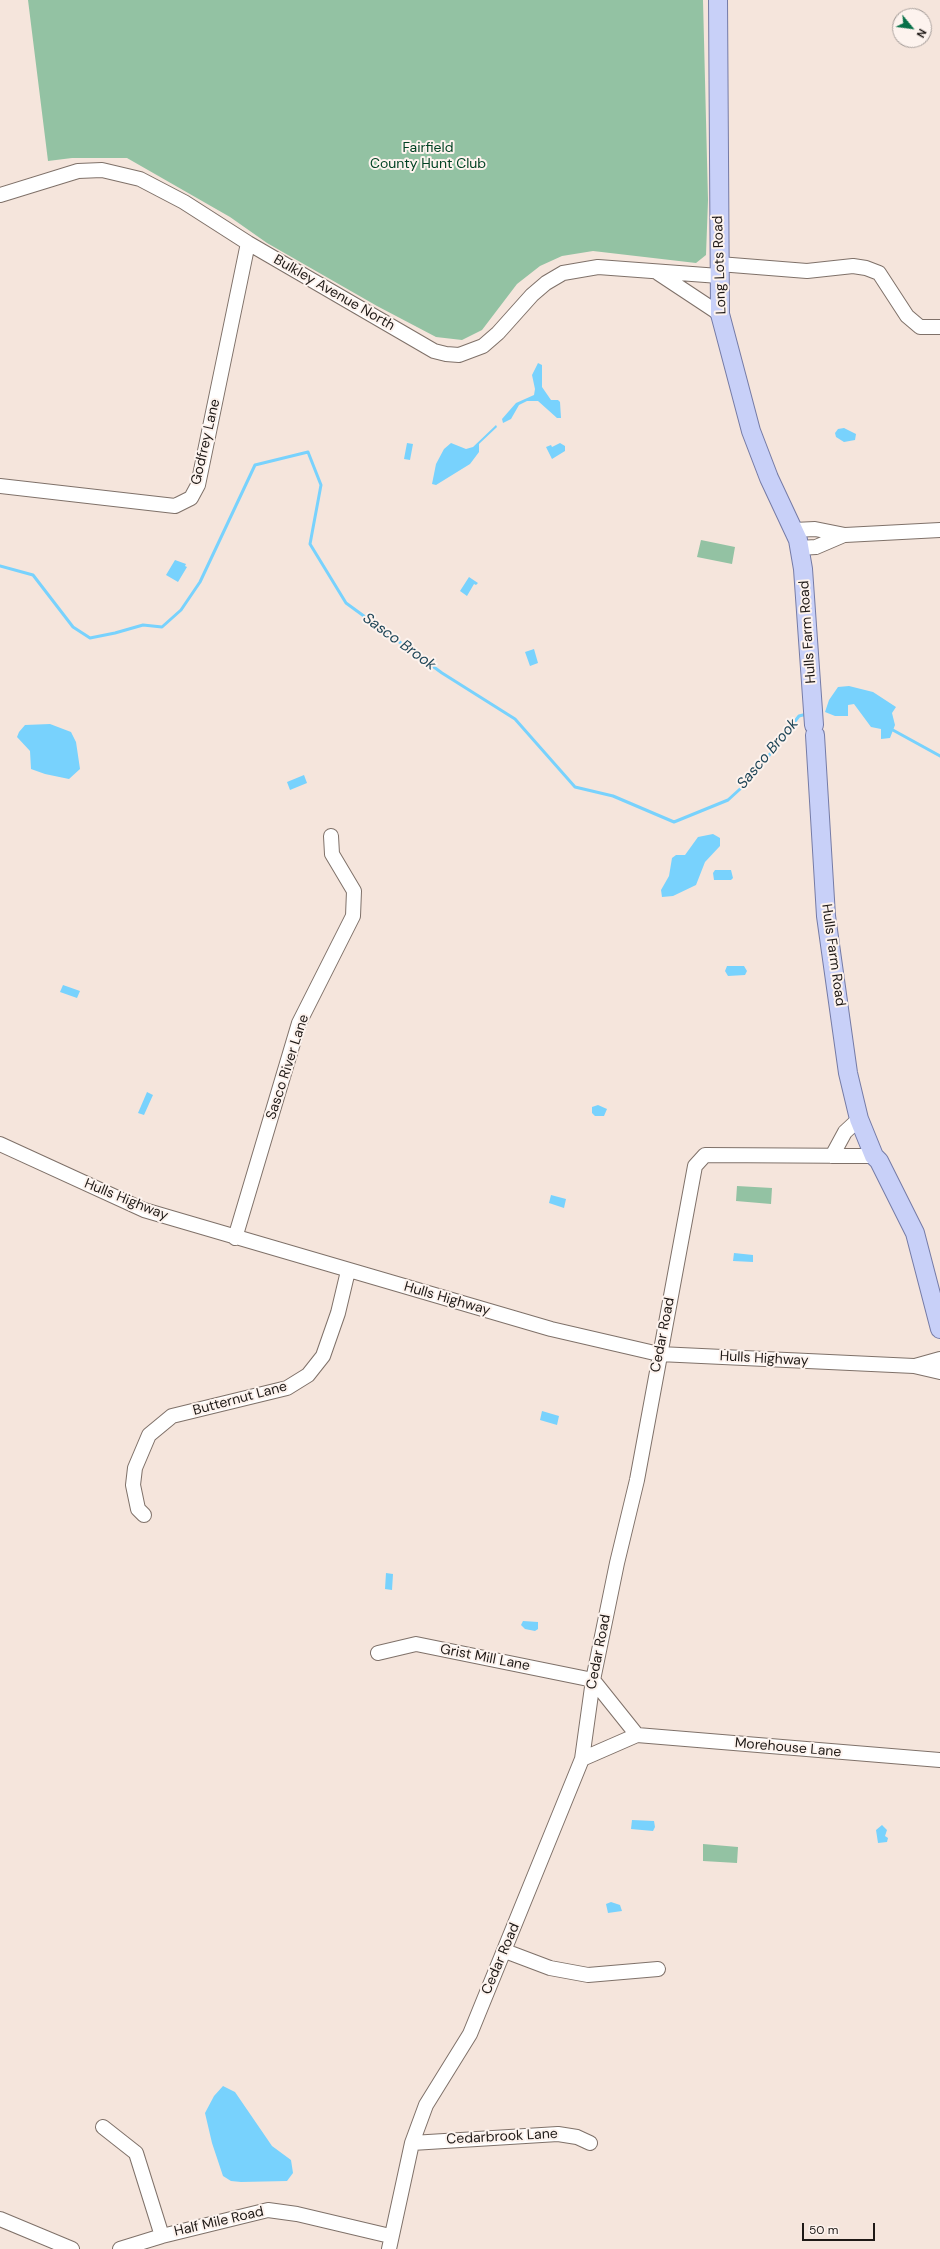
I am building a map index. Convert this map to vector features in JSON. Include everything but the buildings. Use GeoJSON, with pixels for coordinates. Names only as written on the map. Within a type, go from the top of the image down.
{"type":"FeatureCollection","features":[{"type":"Feature","properties":{"kind":"main road","name":"Long Lots Road"},"geometry":{"type":"LineString","coordinates":[[718,0],[720,314],[751,431],[768,478],[794,530],[800,556]]}},
{"type":"Feature","properties":{"kind":"main road","name":"Hulls Farm Road"},"geometry":{"type":"LineString","coordinates":[[800,556],[813,699],[826,916],[848,1073],[859,1119],[874,1156],[879,1161],[915,1233],[940,1329]]}},
{"type":"Feature","properties":{"kind":"street","name":"Bulkley Avenue North"},"geometry":{"type":"LineString","coordinates":[[0,195],[78,172],[102,170],[140,179],[184,202],[248,243],[434,351],[446,354],[459,355],[483,346],[498,333],[532,295],[546,283],[563,273],[598,267],[656,272],[719,270],[807,271],[853,266],[866,268],[879,273],[907,316],[920,327],[940,327]]}},
{"type":"Feature","properties":{"kind":"street","name":"Godfrey Lane"},"geometry":{"type":"LineString","coordinates":[[0,486],[175,506],[191,498],[198,484],[248,243]]}},
{"type":"Feature","properties":{"kind":"street","name":"Bulkley Avenue North"},"geometry":{"type":"LineString","coordinates":[[656,272],[687,290],[720,314]]}},
{"type":"Feature","properties":{"kind":"street"},"geometry":{"type":"LineString","coordinates":[[794,530],[815,529],[845,535],[940,530]]}},
{"type":"Feature","properties":{"kind":"street"},"geometry":{"type":"LineString","coordinates":[[800,556],[816,547],[845,535]]}},
{"type":"Feature","properties":{"kind":"street","name":"Sasco River Lane"},"geometry":{"type":"LineString","coordinates":[[235,1238],[300,1023],[353,916],[354,891],[332,854],[331,836]]}},
{"type":"Feature","properties":{"kind":"street"},"geometry":{"type":"LineString","coordinates":[[832,1156],[845,1132],[859,1119]]}},
{"type":"Feature","properties":{"kind":"street","name":"Hulls Highway"},"geometry":{"type":"LineString","coordinates":[[0,1144],[144,1210],[235,1238],[551,1329],[659,1354],[914,1366],[940,1372]]}},
{"type":"Feature","properties":{"kind":"street","name":"Cedar Road"},"geometry":{"type":"LineString","coordinates":[[389,2243],[412,2143],[426,2105],[470,2034],[582,1759],[593,1680],[616,1563],[625,1533],[637,1480],[659,1354],[695,1166],[705,1155],[874,1156]]}},
{"type":"Feature","properties":{"kind":"street","name":"Butternut Lane"},"geometry":{"type":"LineString","coordinates":[[144,1515],[138,1509],[132,1484],[135,1468],[150,1435],[172,1416],[287,1388],[308,1375],[323,1356],[338,1313],[348,1271]]}},
{"type":"Feature","properties":{"kind":"street","name":"Hulls Highway"},"geometry":{"type":"LineString","coordinates":[[914,1366],[940,1359]]}},
{"type":"Feature","properties":{"kind":"street","name":"Grist Mill Lane"},"geometry":{"type":"LineString","coordinates":[[378,1653],[416,1644],[593,1680]]}},
{"type":"Feature","properties":{"kind":"street"},"geometry":{"type":"LineString","coordinates":[[593,1680],[637,1735]]}},
{"type":"Feature","properties":{"kind":"street","name":"Morehouse Lane"},"geometry":{"type":"LineString","coordinates":[[582,1759],[637,1735],[940,1760]]}},
{"type":"Feature","properties":{"kind":"street"},"geometry":{"type":"LineString","coordinates":[[505,1951],[550,1968],[588,1975],[658,1969]]}},
{"type":"Feature","properties":{"kind":"street"},"geometry":{"type":"LineString","coordinates":[[103,2127],[136,2153],[162,2236]]}},
{"type":"Feature","properties":{"kind":"street","name":"Cedarbrook Lane"},"geometry":{"type":"LineString","coordinates":[[412,2143],[558,2134],[577,2137],[590,2143]]}},
{"type":"Feature","properties":{"kind":"street","name":"Half Mile Road"},"geometry":{"type":"LineString","coordinates":[[120,2249],[162,2236],[268,2210],[297,2214],[389,2243]]}},
{"type":"Feature","properties":{"kind":"street"},"geometry":{"type":"LineString","coordinates":[[0,2219],[72,2249]]}},
{"type":"Feature","properties":{"kind":"green space","name":"Fairfield County Hunt Club"},"geometry":{"type":"Polygon","coordinates":[[[28,0],[703,0],[708,200],[706,255],[696,263],[593,251],[562,256],[540,266],[517,284],[482,330],[462,340],[436,337],[377,306],[267,243],[230,217],[127,158],[72,158],[48,161],[28,0]]]}},
{"type":"Feature","properties":{"kind":"green space"},"geometry":{"type":"Polygon","coordinates":[[[701,540],[735,547],[732,564],[697,557],[701,540]]]}},
{"type":"Feature","properties":{"kind":"green space"},"geometry":{"type":"Polygon","coordinates":[[[737,1186],[772,1188],[771,1204],[736,1201],[737,1186]]]}},
{"type":"Feature","properties":{"kind":"green space"},"geometry":{"type":"Polygon","coordinates":[[[703,1844],[738,1847],[737,1863],[703,1861],[703,1844]]]}},
{"type":"Feature","properties":{"kind":"water"},"geometry":{"type":"Polygon","coordinates":[[[538,363],[542,365],[542,387],[551,400],[558,400],[560,402],[561,418],[557,418],[538,401],[527,401],[519,405],[511,419],[503,423],[502,419],[516,403],[534,395],[535,389],[532,375],[538,363]]]}},
{"type":"Feature","properties":{"kind":"water"},"geometry":{"type":"Polygon","coordinates":[[[496,425],[497,427],[479,444],[479,452],[470,464],[436,485],[432,484],[436,464],[444,449],[451,443],[466,449],[473,447],[496,425]]]}},
{"type":"Feature","properties":{"kind":"water"},"geometry":{"type":"Polygon","coordinates":[[[844,428],[856,434],[855,440],[844,442],[836,437],[835,433],[838,429],[844,428]]]}},
{"type":"Feature","properties":{"kind":"water"},"geometry":{"type":"Polygon","coordinates":[[[407,443],[413,444],[410,460],[404,459],[407,443]]]}},
{"type":"Feature","properties":{"kind":"water"},"geometry":{"type":"Polygon","coordinates":[[[560,443],[565,446],[565,451],[552,459],[546,447],[551,445],[552,447],[560,443]]]}},
{"type":"Feature","properties":{"kind":"water"},"geometry":{"type":"Polygon","coordinates":[[[175,560],[186,564],[185,566],[187,567],[178,582],[166,575],[175,560]]]}},
{"type":"Feature","properties":{"kind":"water"},"geometry":{"type":"Polygon","coordinates":[[[469,577],[478,583],[476,585],[474,584],[467,596],[460,591],[469,577]]]}},
{"type":"Feature","properties":{"kind":"water"},"geometry":{"type":"Polygon","coordinates":[[[534,649],[538,663],[530,666],[525,652],[534,649]]]}},
{"type":"Feature","properties":{"kind":"water"},"geometry":{"type":"Polygon","coordinates":[[[849,686],[873,692],[896,707],[892,713],[895,725],[890,738],[881,739],[881,729],[871,727],[854,704],[848,705],[848,716],[835,716],[825,712],[829,700],[838,687],[849,686]]]}},
{"type":"Feature","properties":{"kind":"water"},"geometry":{"type":"Polygon","coordinates":[[[50,724],[71,732],[76,742],[80,769],[69,779],[45,774],[31,769],[30,751],[17,737],[25,725],[50,724]]]}},
{"type":"Feature","properties":{"kind":"water"},"geometry":{"type":"Polygon","coordinates":[[[304,775],[307,783],[290,790],[287,782],[304,775]]]}},
{"type":"Feature","properties":{"kind":"water"},"geometry":{"type":"Polygon","coordinates":[[[713,834],[720,838],[720,846],[705,862],[696,885],[673,896],[662,897],[661,890],[669,876],[672,858],[676,855],[685,855],[698,837],[713,834]]]}},
{"type":"Feature","properties":{"kind":"water"},"geometry":{"type":"Polygon","coordinates":[[[715,870],[731,870],[733,878],[731,880],[714,880],[713,873],[715,870]]]}},
{"type":"Feature","properties":{"kind":"water"},"geometry":{"type":"Polygon","coordinates":[[[727,966],[744,966],[747,971],[745,975],[728,976],[725,971],[727,966]]]}},
{"type":"Feature","properties":{"kind":"water"},"geometry":{"type":"Polygon","coordinates":[[[63,985],[80,991],[77,998],[60,992],[63,985]]]}},
{"type":"Feature","properties":{"kind":"water"},"geometry":{"type":"Polygon","coordinates":[[[147,1092],[153,1095],[144,1115],[138,1113],[147,1092]]]}},
{"type":"Feature","properties":{"kind":"water"},"geometry":{"type":"Polygon","coordinates":[[[598,1105],[607,1109],[604,1116],[595,1116],[592,1113],[592,1107],[598,1105]]]}},
{"type":"Feature","properties":{"kind":"water"},"geometry":{"type":"Polygon","coordinates":[[[551,1195],[566,1199],[564,1208],[549,1203],[551,1195]]]}},
{"type":"Feature","properties":{"kind":"water"},"geometry":{"type":"Polygon","coordinates":[[[734,1253],[753,1255],[753,1262],[733,1261],[734,1253]]]}},
{"type":"Feature","properties":{"kind":"water"},"geometry":{"type":"Polygon","coordinates":[[[542,1411],[559,1416],[557,1425],[540,1420],[542,1411]]]}},
{"type":"Feature","properties":{"kind":"water"},"geometry":{"type":"Polygon","coordinates":[[[386,1573],[393,1574],[392,1590],[385,1589],[386,1573]]]}},
{"type":"Feature","properties":{"kind":"water"},"geometry":{"type":"Polygon","coordinates":[[[523,1621],[538,1622],[538,1629],[535,1631],[525,1629],[521,1625],[523,1621]]]}},
{"type":"Feature","properties":{"kind":"water"},"geometry":{"type":"Polygon","coordinates":[[[632,1820],[654,1821],[655,1827],[653,1831],[631,1829],[632,1820]]]}},
{"type":"Feature","properties":{"kind":"water"},"geometry":{"type":"Polygon","coordinates":[[[882,1825],[887,1830],[885,1836],[888,1838],[887,1842],[878,1843],[876,1830],[882,1825]]]}},
{"type":"Feature","properties":{"kind":"water"},"geometry":{"type":"Polygon","coordinates":[[[611,1902],[620,1905],[622,1911],[608,1913],[606,1904],[611,1902]]]}},
{"type":"Feature","properties":{"kind":"water"},"geometry":{"type":"Polygon","coordinates":[[[223,2086],[235,2092],[272,2146],[291,2160],[293,2173],[287,2181],[241,2182],[231,2181],[223,2176],[212,2143],[205,2113],[214,2096],[223,2086]]]}},
{"type":"Feature","properties":{"kind":"waterway","name":"Sasco Brook"},"geometry":{"type":"LineString","coordinates":[[0,566],[33,575],[73,627],[90,638],[143,625],[162,627],[181,610],[200,582],[255,465],[308,452],[321,485],[310,544],[346,603],[442,673],[515,719],[575,787],[613,796],[674,822],[728,800],[751,779],[799,716],[807,714]]}},
{"type":"Feature","properties":{"kind":"waterway","name":"Sasco Brook"},"geometry":{"type":"LineString","coordinates":[[891,729],[940,756]]}}]}
